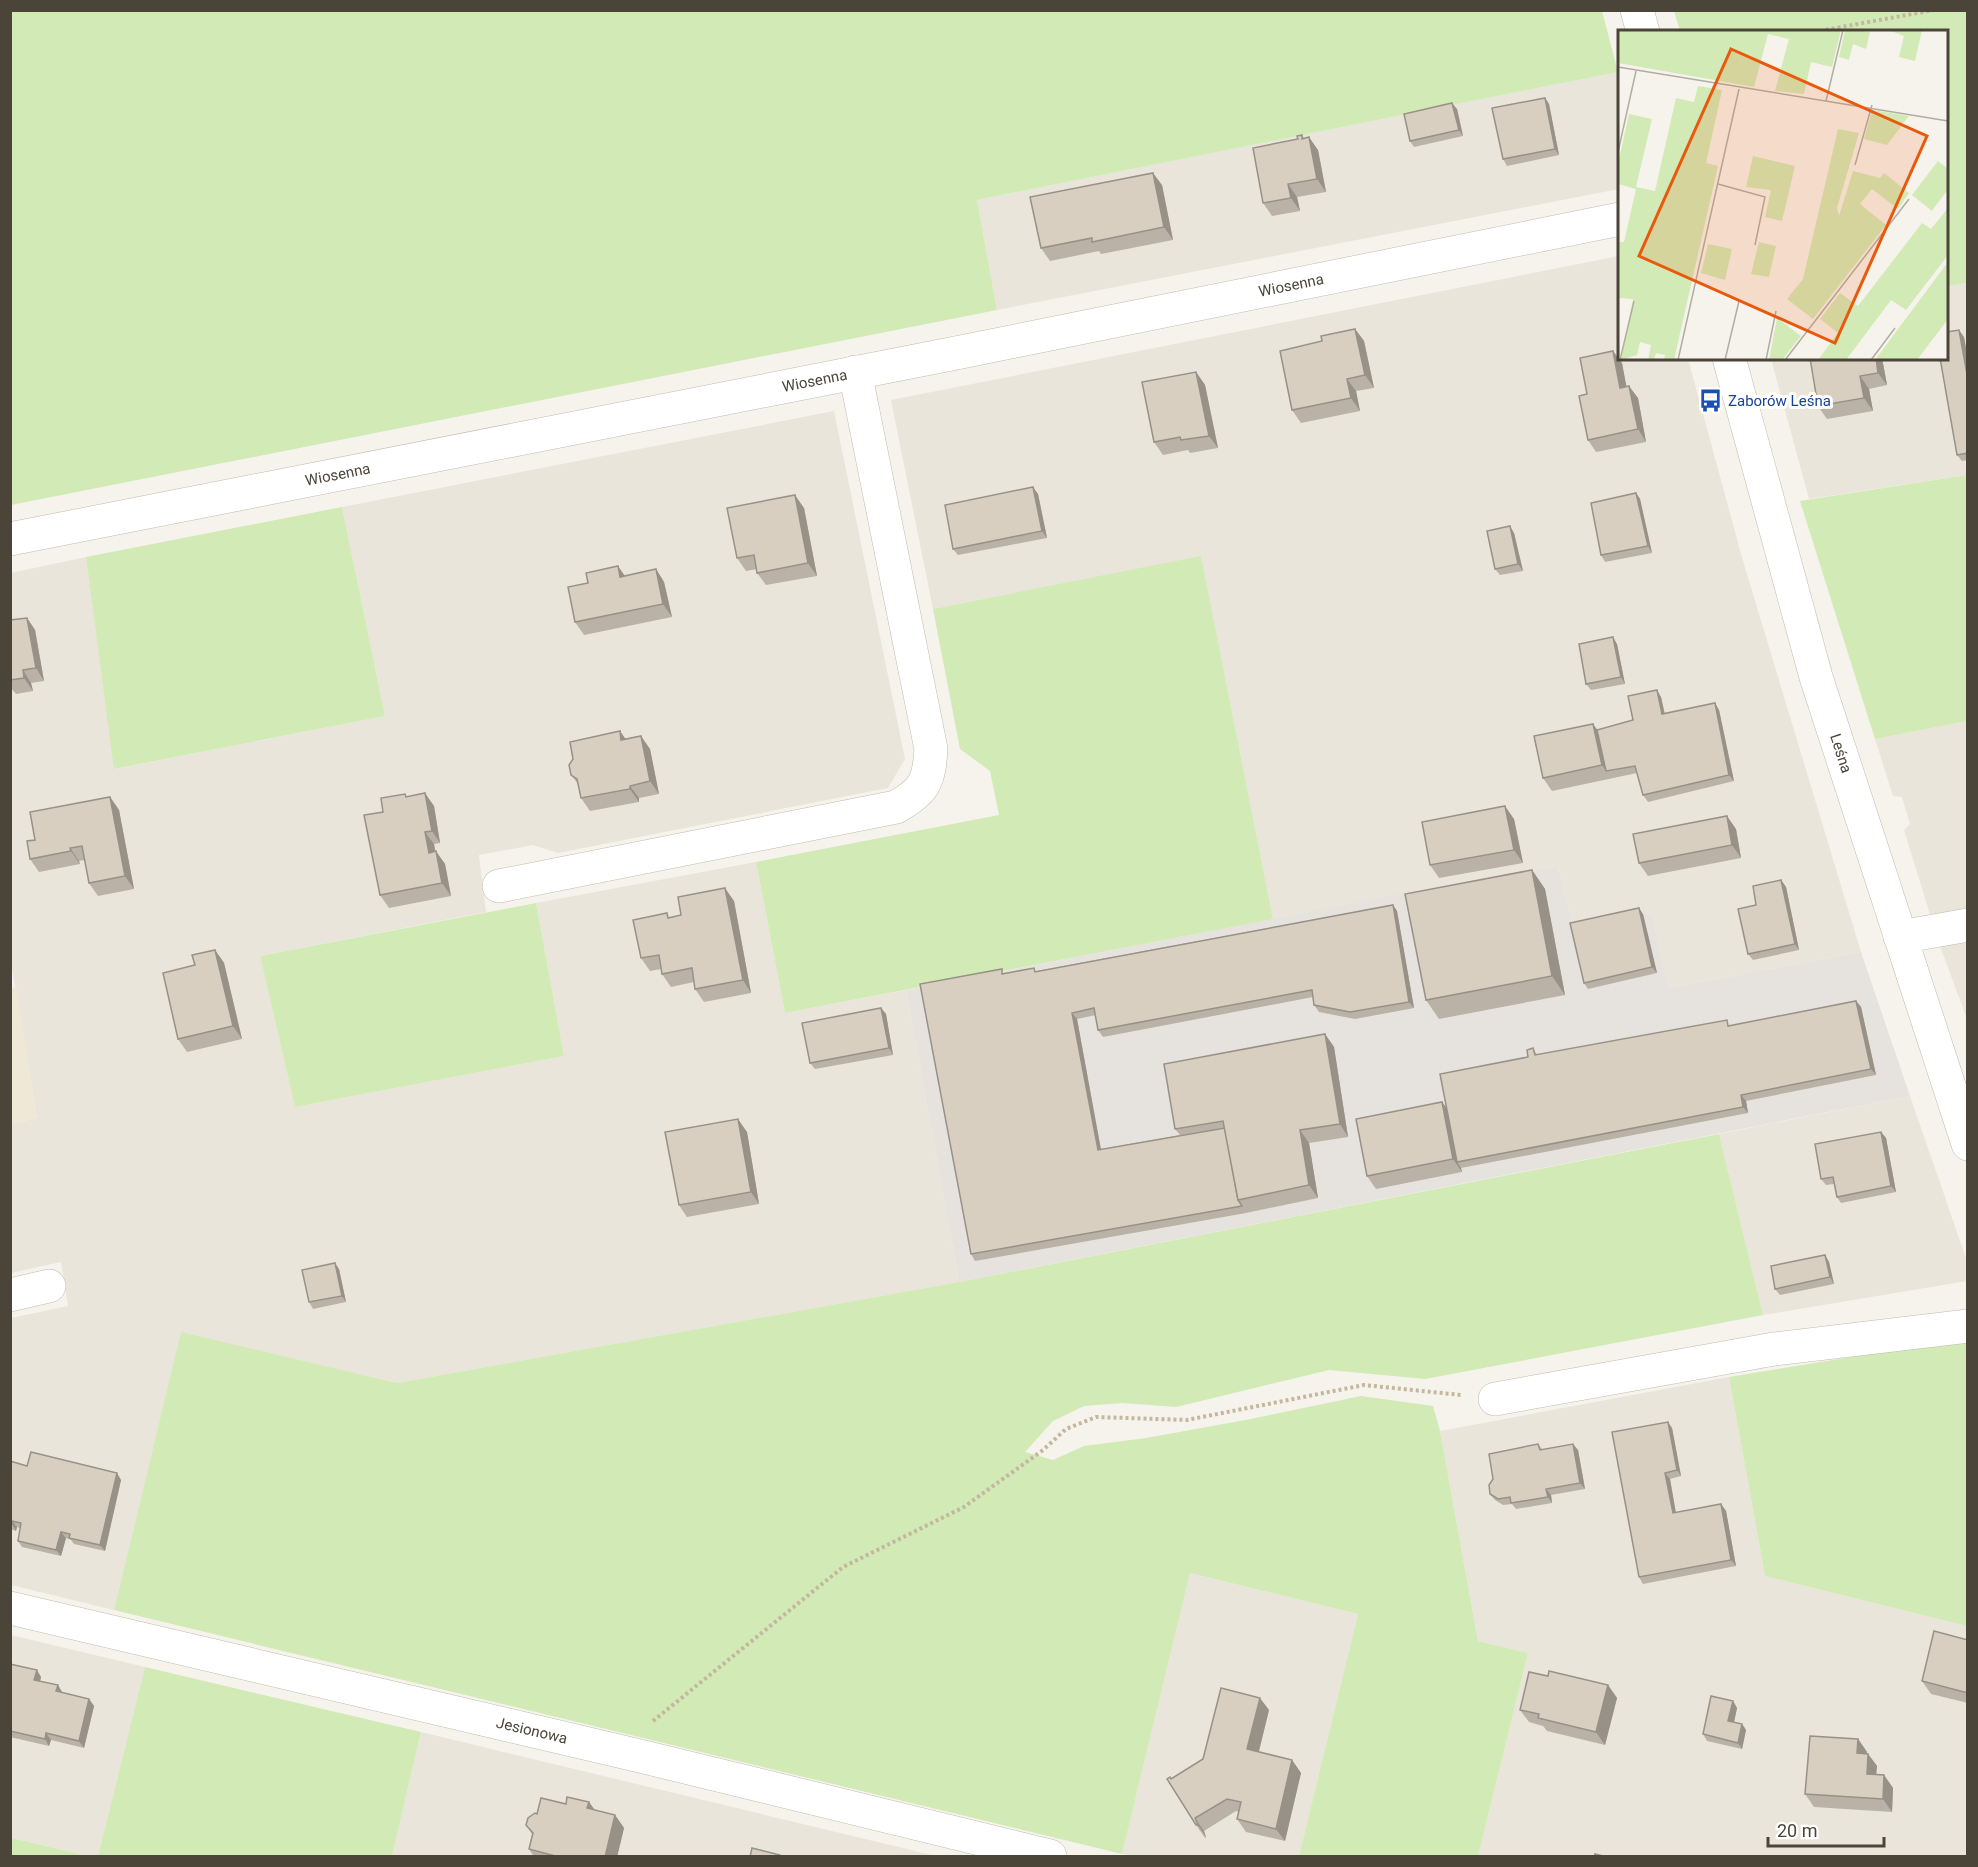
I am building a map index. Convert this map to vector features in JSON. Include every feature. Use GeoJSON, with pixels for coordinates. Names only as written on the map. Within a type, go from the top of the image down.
{"type":"FeatureCollection","features":[{"type":"Feature","properties":{"kind":"street"},"geometry":{"type":"LineString","coordinates":[[1637,10],[1642,30]]}},
{"type":"Feature","properties":{"kind":"street","name":"Wiosenna"},"geometry":{"type":"LineString","coordinates":[[10,539],[1618,219]]}},
{"type":"Feature","properties":{"kind":"street","name":"Leśna"},"geometry":{"type":"LineString","coordinates":[[1730,360],[1816,677],[1968,1144]]}},
{"type":"Feature","properties":{"kind":"street"},"geometry":{"type":"LineString","coordinates":[[499,886],[896,807],[915,797],[929,775],[931,749],[855,372]]}},
{"type":"Feature","properties":{"kind":"street"},"geometry":{"type":"LineString","coordinates":[[1900,937],[1968,924]]}},
{"type":"Feature","properties":{"kind":"street"},"geometry":{"type":"LineString","coordinates":[[10,1295],[49,1286]]}},
{"type":"Feature","properties":{"kind":"street"},"geometry":{"type":"LineString","coordinates":[[1495,1399],[1774,1349],[1968,1326]]}},
{"type":"Feature","properties":{"kind":"street","name":"Jesionowa"},"geometry":{"type":"LineString","coordinates":[[10,1608],[644,1756],[1050,1857]]}},
{"type":"Feature","properties":{"kind":"path"},"geometry":{"type":"LineString","coordinates":[[1825,30],[1934,10]]}},
{"type":"Feature","properties":{"kind":"path"},"geometry":{"type":"LineString","coordinates":[[644,1756],[654,1719],[843,1566],[964,1507],[1043,1450],[1066,1429],[1096,1417],[1187,1420],[1364,1384],[1495,1399]]}},
{"type":"Feature","properties":{"kind":"shaded area"},"geometry":{"type":"Polygon","coordinates":[[[1618,72],[1618,189],[997,310],[977,200],[1618,72]]]}},
{"type":"Feature","properties":{"kind":"shaded area"},"geometry":{"type":"Polygon","coordinates":[[[1618,256],[1618,360],[1688,360],[1743,561],[1861,952],[1669,988],[1652,917],[1572,923],[1558,867],[1273,919],[1201,557],[933,609],[891,400],[1618,256]]]}},
{"type":"Feature","properties":{"kind":"shaded area"},"geometry":{"type":"Polygon","coordinates":[[[1967,283],[1967,475],[1809,499],[1771,360],[1948,360],[1948,286],[1967,283]]]}},
{"type":"Feature","properties":{"kind":"shaded area"},"geometry":{"type":"Polygon","coordinates":[[[834,411],[905,759],[888,788],[558,853],[533,845],[479,855],[486,912],[260,956],[295,1107],[564,1056],[536,903],[756,862],[785,1013],[906,990],[959,1282],[397,1383],[181,1333],[114,1610],[11,1585],[11,1318],[68,1306],[61,1262],[11,1273],[11,1124],[37,1118],[10,956],[11,573],[86,557],[115,769],[385,716],[342,507],[834,411]]]}},
{"type":"Feature","properties":{"kind":"shaded area"},"geometry":{"type":"Polygon","coordinates":[[[1967,721],[1967,913],[1932,921],[1904,830],[1910,824],[1902,797],[1893,796],[1875,739],[1967,721]]]}},
{"type":"Feature","properties":{"kind":"shaded area"},"geometry":{"type":"Polygon","coordinates":[[[1558,867],[1572,923],[1608,915],[1643,914],[1652,917],[1669,988],[1861,952],[1910,1096],[959,1282],[906,990],[1422,890],[1558,867]]]}},
{"type":"Feature","properties":{"kind":"shaded area"},"geometry":{"type":"Polygon","coordinates":[[[1967,941],[1967,1019],[1940,946],[1967,941]]]}},
{"type":"Feature","properties":{"kind":"shaded area"},"geometry":{"type":"Polygon","coordinates":[[[16,987],[37,1118],[11,1124],[10,988],[16,987]]]}},
{"type":"Feature","properties":{"kind":"shaded area"},"geometry":{"type":"Polygon","coordinates":[[[1910,1096],[1967,1261],[1967,1281],[1763,1315],[1719,1134],[1910,1096]]]}},
{"type":"Feature","properties":{"kind":"shaded area"},"geometry":{"type":"Polygon","coordinates":[[[1729,1377],[1765,1576],[1967,1626],[1967,1856],[1478,1856],[1528,1653],[1478,1641],[1440,1431],[1729,1377]]]}},
{"type":"Feature","properties":{"kind":"shaded area"},"geometry":{"type":"Polygon","coordinates":[[[1190,1573],[1358,1614],[1299,1856],[1135,1856],[1122,1854],[1190,1573]]]}},
{"type":"Feature","properties":{"kind":"shaded area"},"geometry":{"type":"Polygon","coordinates":[[[11,1635],[145,1667],[98,1856],[88,1856],[11,1838],[11,1635]]]}},
{"type":"Feature","properties":{"kind":"shaded area"},"geometry":{"type":"Polygon","coordinates":[[[421,1732],[670,1792],[936,1856],[392,1856],[421,1732]]]}},
{"type":"Feature","properties":{"kind":"green space"},"geometry":{"type":"Polygon","coordinates":[[[11,11],[1602,11],[1618,72],[977,200],[997,310],[11,505],[11,11]]]}},
{"type":"Feature","properties":{"kind":"green space"},"geometry":{"type":"Polygon","coordinates":[[[1674,11],[1967,11],[1967,283],[1948,286],[1948,30],[1680,30],[1674,11]]]}},
{"type":"Feature","properties":{"kind":"green space"},"geometry":{"type":"Polygon","coordinates":[[[1967,475],[1967,721],[1875,739],[1800,501],[1967,475]]]}},
{"type":"Feature","properties":{"kind":"green space"},"geometry":{"type":"Polygon","coordinates":[[[342,507],[385,716],[114,769],[86,557],[342,507]]]}},
{"type":"Feature","properties":{"kind":"green space"},"geometry":{"type":"Polygon","coordinates":[[[1201,556],[1273,919],[785,1013],[756,862],[999,815],[990,771],[960,749],[933,609],[1201,556]]]}},
{"type":"Feature","properties":{"kind":"green space"},"geometry":{"type":"Polygon","coordinates":[[[536,903],[564,1056],[295,1107],[260,956],[536,903]]]}},
{"type":"Feature","properties":{"kind":"green space"},"geometry":{"type":"Polygon","coordinates":[[[1719,1134],[1763,1315],[1425,1379],[1329,1370],[1176,1407],[1122,1403],[1084,1406],[1053,1421],[1025,1452],[1053,1460],[1084,1446],[1146,1438],[1361,1396],[1433,1406],[1440,1431],[1478,1641],[1528,1653],[1478,1856],[1299,1856],[1358,1614],[1190,1573],[1122,1854],[114,1610],[181,1332],[397,1383],[959,1282],[1719,1134]]]}},
{"type":"Feature","properties":{"kind":"green space"},"geometry":{"type":"Polygon","coordinates":[[[1967,1338],[1967,1626],[1765,1576],[1729,1377],[1967,1338]]]}},
{"type":"Feature","properties":{"kind":"green space"},"geometry":{"type":"Polygon","coordinates":[[[145,1667],[421,1732],[392,1856],[98,1856],[145,1667]]]}},
{"type":"Feature","properties":{"kind":"green space"},"geometry":{"type":"Polygon","coordinates":[[[11,1838],[88,1856],[11,1856],[11,1838]]]}},
{"type":"Feature","properties":{"kind":"building"},"geometry":{"type":"Polygon","coordinates":[[[1545,98],[1555,149],[1503,159],[1492,108],[1545,98]]]}},
{"type":"Feature","properties":{"kind":"building"},"geometry":{"type":"Polygon","coordinates":[[[1452,103],[1459,130],[1410,141],[1404,114],[1452,103]]]}},
{"type":"Feature","properties":{"kind":"building"},"geometry":{"type":"Polygon","coordinates":[[[1302,135],[1302,139],[1309,137],[1317,179],[1288,184],[1291,198],[1263,203],[1253,148],[1298,139],[1297,136],[1302,135]]]}},
{"type":"Feature","properties":{"kind":"building"},"geometry":{"type":"Polygon","coordinates":[[[1153,173],[1164,227],[1092,242],[1092,238],[1041,248],[1030,197],[1153,173]]]}},
{"type":"Feature","properties":{"kind":"building"},"geometry":{"type":"Polygon","coordinates":[[[1355,329],[1365,375],[1347,379],[1351,398],[1292,410],[1280,351],[1322,341],[1321,336],[1355,329]]]}},
{"type":"Feature","properties":{"kind":"building"},"geometry":{"type":"Polygon","coordinates":[[[1959,330],[1968,380],[1968,453],[1957,455],[1940,360],[1948,360],[1948,332],[1959,330]]]}},
{"type":"Feature","properties":{"kind":"building"},"geometry":{"type":"Polygon","coordinates":[[[1613,351],[1620,388],[1629,386],[1638,429],[1588,440],[1579,396],[1587,394],[1580,358],[1613,351]]]}},
{"type":"Feature","properties":{"kind":"building"},"geometry":{"type":"Polygon","coordinates":[[[1810,360],[1876,360],[1878,373],[1860,376],[1864,398],[1818,406],[1810,360]]]}},
{"type":"Feature","properties":{"kind":"building"},"geometry":{"type":"Polygon","coordinates":[[[1196,372],[1209,436],[1181,440],[1180,437],[1154,442],[1142,382],[1196,372]]]}},
{"type":"Feature","properties":{"kind":"building"},"geometry":{"type":"Polygon","coordinates":[[[1033,487],[1042,531],[953,549],[945,505],[1033,487]]]}},
{"type":"Feature","properties":{"kind":"building"},"geometry":{"type":"Polygon","coordinates":[[[1636,493],[1648,546],[1601,555],[1591,503],[1636,493]]]}},
{"type":"Feature","properties":{"kind":"building"},"geometry":{"type":"Polygon","coordinates":[[[795,495],[808,563],[757,573],[754,555],[737,558],[727,508],[795,495]]]}},
{"type":"Feature","properties":{"kind":"building"},"geometry":{"type":"Polygon","coordinates":[[[1510,526],[1518,564],[1495,569],[1487,531],[1510,526]]]}},
{"type":"Feature","properties":{"kind":"building"},"geometry":{"type":"Polygon","coordinates":[[[618,566],[620,577],[656,569],[663,604],[575,622],[568,587],[588,583],[586,573],[618,566]]]}},
{"type":"Feature","properties":{"kind":"building"},"geometry":{"type":"Polygon","coordinates":[[[27,618],[36,668],[23,670],[24,678],[10,680],[10,620],[27,618]]]}},
{"type":"Feature","properties":{"kind":"building"},"geometry":{"type":"Polygon","coordinates":[[[1613,637],[1621,677],[1586,684],[1579,644],[1613,637]]]}},
{"type":"Feature","properties":{"kind":"building"},"geometry":{"type":"Polygon","coordinates":[[[1657,690],[1662,714],[1715,703],[1729,775],[1643,795],[1635,766],[1606,771],[1597,730],[1633,720],[1628,696],[1657,690]]]}},
{"type":"Feature","properties":{"kind":"building"},"geometry":{"type":"Polygon","coordinates":[[[1593,724],[1602,765],[1543,778],[1534,736],[1593,724]]]}},
{"type":"Feature","properties":{"kind":"building"},"geometry":{"type":"Polygon","coordinates":[[[620,731],[621,740],[641,736],[650,781],[630,786],[630,789],[581,798],[577,779],[571,775],[569,765],[573,759],[570,742],[620,731]]]}},
{"type":"Feature","properties":{"kind":"building"},"geometry":{"type":"Polygon","coordinates":[[[425,793],[432,831],[425,832],[429,853],[436,851],[442,883],[380,895],[364,815],[383,812],[381,798],[405,794],[406,797],[425,793]]]}},
{"type":"Feature","properties":{"kind":"building"},"geometry":{"type":"Polygon","coordinates":[[[110,797],[125,876],[89,883],[82,846],[70,848],[71,851],[30,859],[27,841],[35,840],[30,812],[110,797]]]}},
{"type":"Feature","properties":{"kind":"building"},"geometry":{"type":"Polygon","coordinates":[[[1505,806],[1514,850],[1430,865],[1422,822],[1505,806]]]}},
{"type":"Feature","properties":{"kind":"building"},"geometry":{"type":"Polygon","coordinates":[[[1727,816],[1732,845],[1639,863],[1633,834],[1727,816]]]}},
{"type":"Feature","properties":{"kind":"building"},"geometry":{"type":"Polygon","coordinates":[[[1532,870],[1552,976],[1426,1000],[1405,894],[1532,870]]]}},
{"type":"Feature","properties":{"kind":"building"},"geometry":{"type":"Polygon","coordinates":[[[1781,880],[1795,944],[1748,954],[1738,909],[1756,905],[1753,886],[1781,880]]]}},
{"type":"Feature","properties":{"kind":"building"},"geometry":{"type":"Polygon","coordinates":[[[725,888],[743,980],[695,989],[692,968],[662,974],[659,955],[641,958],[633,920],[667,913],[668,918],[681,915],[678,897],[725,888]]]}},
{"type":"Feature","properties":{"kind":"building"},"geometry":{"type":"Polygon","coordinates":[[[1393,905],[1409,1002],[1350,1012],[1314,1005],[1312,990],[1098,1030],[1094,1008],[1072,1013],[1098,1150],[1225,1128],[1238,1200],[1242,1206],[971,1254],[920,984],[1002,969],[1002,974],[1034,968],[1035,972],[1393,905]]]}},
{"type":"Feature","properties":{"kind":"building"},"geometry":{"type":"Polygon","coordinates":[[[1639,908],[1652,967],[1584,983],[1570,923],[1639,908]]]}},
{"type":"Feature","properties":{"kind":"building"},"geometry":{"type":"Polygon","coordinates":[[[215,950],[233,1026],[178,1039],[163,973],[195,965],[192,955],[215,950]]]}},
{"type":"Feature","properties":{"kind":"building"},"geometry":{"type":"Polygon","coordinates":[[[1856,1001],[1871,1069],[1741,1095],[1743,1107],[1457,1162],[1440,1074],[1528,1057],[1527,1050],[1533,1048],[1535,1055],[1727,1020],[1728,1026],[1856,1001]]]}},
{"type":"Feature","properties":{"kind":"building"},"geometry":{"type":"Polygon","coordinates":[[[881,1008],[889,1048],[810,1063],[802,1023],[881,1008]]]}},
{"type":"Feature","properties":{"kind":"building"},"geometry":{"type":"Polygon","coordinates":[[[1325,1034],[1340,1124],[1300,1130],[1309,1185],[1238,1200],[1223,1121],[1175,1129],[1164,1064],[1325,1034]]]}},
{"type":"Feature","properties":{"kind":"building"},"geometry":{"type":"Polygon","coordinates":[[[1442,1102],[1453,1159],[1367,1176],[1356,1119],[1442,1102]]]}},
{"type":"Feature","properties":{"kind":"building"},"geometry":{"type":"Polygon","coordinates":[[[738,1119],[751,1192],[679,1205],[665,1132],[738,1119]]]}},
{"type":"Feature","properties":{"kind":"building"},"geometry":{"type":"Polygon","coordinates":[[[1881,1132],[1891,1186],[1837,1197],[1833,1177],[1821,1179],[1815,1144],[1881,1132]]]}},
{"type":"Feature","properties":{"kind":"building"},"geometry":{"type":"Polygon","coordinates":[[[1825,1255],[1830,1277],[1775,1289],[1771,1266],[1825,1255]]]}},
{"type":"Feature","properties":{"kind":"building"},"geometry":{"type":"Polygon","coordinates":[[[335,1263],[342,1296],[309,1302],[302,1270],[335,1263]]]}},
{"type":"Feature","properties":{"kind":"building"},"geometry":{"type":"Polygon","coordinates":[[[1668,1422],[1677,1470],[1665,1473],[1673,1513],[1721,1504],[1731,1560],[1639,1577],[1612,1432],[1668,1422]]]}},
{"type":"Feature","properties":{"kind":"building"},"geometry":{"type":"Polygon","coordinates":[[[1538,1444],[1540,1450],[1573,1444],[1580,1483],[1546,1489],[1548,1497],[1511,1503],[1510,1497],[1498,1499],[1490,1494],[1489,1485],[1493,1479],[1489,1454],[1538,1444]]]}},
{"type":"Feature","properties":{"kind":"building"},"geometry":{"type":"Polygon","coordinates":[[[31,1452],[117,1473],[100,1545],[69,1538],[70,1534],[61,1532],[56,1550],[18,1541],[21,1523],[12,1521],[10,1524],[10,1461],[27,1466],[31,1452]]]}},
{"type":"Feature","properties":{"kind":"building"},"geometry":{"type":"Polygon","coordinates":[[[1934,1631],[1968,1640],[1968,1693],[1922,1681],[1934,1631]]]}},
{"type":"Feature","properties":{"kind":"building"},"geometry":{"type":"Polygon","coordinates":[[[10,1664],[37,1670],[34,1680],[58,1685],[56,1691],[89,1699],[79,1741],[46,1733],[45,1739],[10,1731],[10,1664]]]}},
{"type":"Feature","properties":{"kind":"building"},"geometry":{"type":"Polygon","coordinates":[[[1549,1671],[1608,1685],[1596,1732],[1538,1718],[1539,1714],[1520,1710],[1529,1672],[1548,1676],[1549,1671]]]}},
{"type":"Feature","properties":{"kind":"building"},"geometry":{"type":"Polygon","coordinates":[[[1221,1688],[1260,1698],[1247,1749],[1292,1760],[1276,1829],[1237,1819],[1241,1802],[1227,1799],[1195,1818],[1198,1825],[1196,1825],[1167,1779],[1170,1777],[1171,1779],[1203,1759],[1221,1688]]]}},
{"type":"Feature","properties":{"kind":"building"},"geometry":{"type":"Polygon","coordinates":[[[1711,1696],[1733,1701],[1728,1721],[1742,1724],[1738,1743],[1703,1734],[1711,1696]]]}},
{"type":"Feature","properties":{"kind":"building"},"geometry":{"type":"Polygon","coordinates":[[[1810,1736],[1858,1739],[1857,1753],[1868,1754],[1867,1774],[1884,1775],[1883,1799],[1805,1794],[1810,1736]]]}},
{"type":"Feature","properties":{"kind":"building"},"geometry":{"type":"Polygon","coordinates":[[[567,1797],[589,1802],[587,1808],[615,1815],[605,1857],[559,1857],[529,1849],[533,1833],[526,1825],[528,1818],[537,1814],[541,1798],[566,1804],[567,1797]]]}},
{"type":"Feature","properties":{"kind":"building"},"geometry":{"type":"Polygon","coordinates":[[[752,1848],[780,1855],[780,1857],[750,1857],[752,1848]]]}},
{"type":"Feature","properties":{"kind":"place","name":"Zaborów Leśna"},"geometry":{"type":"Point","coordinates":[1710,401]}}]}
